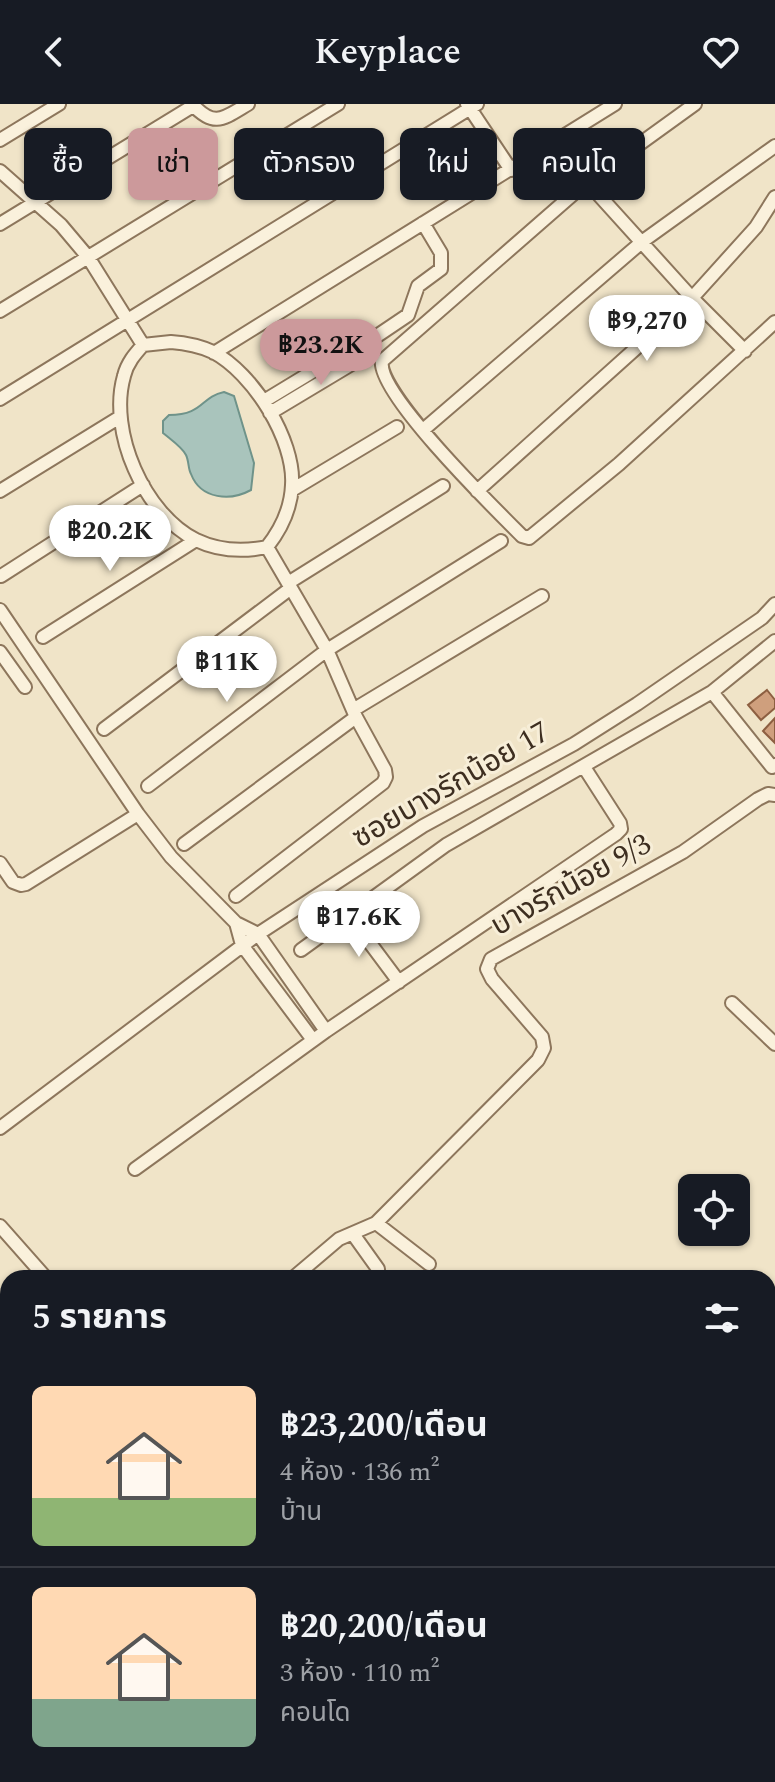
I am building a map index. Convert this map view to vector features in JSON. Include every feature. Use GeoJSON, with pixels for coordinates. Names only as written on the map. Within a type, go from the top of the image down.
{"type":"FeatureCollection","features":[{"type":"Feature","properties":{"kind":"street"},"geometry":{"type":"LineString","coordinates":[[0,140],[59,104]]}},
{"type":"Feature","properties":{"kind":"street"},"geometry":{"type":"LineString","coordinates":[[0,224],[192,105],[207,119],[213,120],[248,104]]}},
{"type":"Feature","properties":{"kind":"street"},"geometry":{"type":"LineString","coordinates":[[0,311],[338,104]]}},
{"type":"Feature","properties":{"kind":"street"},"geometry":{"type":"LineString","coordinates":[[214,353],[615,104]]}},
{"type":"Feature","properties":{"kind":"street"},"geometry":{"type":"LineString","coordinates":[[645,140],[695,104]]}},
{"type":"Feature","properties":{"kind":"street"},"geometry":{"type":"LineString","coordinates":[[0,399],[472,105],[511,170]]}},
{"type":"Feature","properties":{"kind":"street"},"geometry":{"type":"LineString","coordinates":[[423,430],[643,241],[775,146]]}},
{"type":"Feature","properties":{"kind":"street"},"geometry":{"type":"LineString","coordinates":[[0,171],[61,225],[88,257],[143,345]]}},
{"type":"Feature","properties":{"kind":"street"},"geometry":{"type":"LineString","coordinates":[[477,491],[692,298],[756,227],[775,197]]}},
{"type":"Feature","properties":{"kind":"street"},"geometry":{"type":"LineString","coordinates":[[566,200],[382,361],[383,376],[423,430],[522,536],[529,538],[619,464],[775,322]]}},
{"type":"Feature","properties":{"kind":"street"},"geometry":{"type":"LineString","coordinates":[[604,200],[692,298],[745,351]]}},
{"type":"Feature","properties":{"kind":"street"},"geometry":{"type":"LineString","coordinates":[[267,407],[348,350],[365,344],[408,315],[418,286],[441,269],[441,253],[423,223]]}},
{"type":"Feature","properties":{"kind":"street"},"geometry":{"type":"LineString","coordinates":[[185,343],[214,353],[239,373],[267,407],[289,460],[292,490],[280,530],[267,547],[248,551],[228,550],[196,540],[163,513],[143,485],[133,468],[120,417],[124,375],[143,345],[185,343]]}},
{"type":"Feature","properties":{"kind":"street"},"geometry":{"type":"LineString","coordinates":[[0,491],[120,417]]}},
{"type":"Feature","properties":{"kind":"street"},"geometry":{"type":"LineString","coordinates":[[292,490],[397,427]]}},
{"type":"Feature","properties":{"kind":"street"},"geometry":{"type":"LineString","coordinates":[[1,576],[143,485]]}},
{"type":"Feature","properties":{"kind":"street"},"geometry":{"type":"LineString","coordinates":[[104,729],[290,586],[443,486]]}},
{"type":"Feature","properties":{"kind":"street"},"geometry":{"type":"LineString","coordinates":[[43,637],[196,540]]}},
{"type":"Feature","properties":{"kind":"street"},"geometry":{"type":"LineString","coordinates":[[148,786],[327,650],[501,541]]}},
{"type":"Feature","properties":{"kind":"street"},"geometry":{"type":"LineString","coordinates":[[236,896],[383,783],[386,777],[354,714],[327,650],[267,547]]}},
{"type":"Feature","properties":{"kind":"street"},"geometry":{"type":"LineString","coordinates":[[184,844],[354,714],[542,596]]}},
{"type":"Feature","properties":{"kind":"street","name":"ซอยบางรักน้อย 17"},"geometry":{"type":"LineString","coordinates":[[0,1128],[258,934],[423,826],[574,744],[637,704],[762,618],[775,604]]}},
{"type":"Feature","properties":{"kind":"street"},"geometry":{"type":"LineString","coordinates":[[0,610],[138,814],[171,857],[236,923],[258,934],[326,1031]]}},
{"type":"Feature","properties":{"kind":"street"},"geometry":{"type":"LineString","coordinates":[[301,950],[446,845],[712,692],[775,641]]}},
{"type":"Feature","properties":{"kind":"street"},"geometry":{"type":"LineString","coordinates":[[0,652],[25,687]]}},
{"type":"Feature","properties":{"kind":"street"},"geometry":{"type":"LineString","coordinates":[[712,692],[772,767],[775,765]]}},
{"type":"Feature","properties":{"kind":"street"},"geometry":{"type":"LineString","coordinates":[[135,1169],[313,1040],[621,829],[584,767]]}},
{"type":"Feature","properties":{"kind":"street","name":"บางรักน้อย 9/3"},"geometry":{"type":"LineString","coordinates":[[302,1270],[339,1239],[376,1223],[538,1060],[544,1048],[542,1037],[492,979],[487,969],[491,959],[683,852],[758,799],[768,794],[775,795]]}},
{"type":"Feature","properties":{"kind":"street"},"geometry":{"type":"LineString","coordinates":[[0,863],[13,882],[26,884],[138,814]]}},
{"type":"Feature","properties":{"kind":"street"},"geometry":{"type":"LineString","coordinates":[[349,915],[399,982]]}},
{"type":"Feature","properties":{"kind":"street"},"geometry":{"type":"LineString","coordinates":[[236,923],[242,945],[313,1040]]}},
{"type":"Feature","properties":{"kind":"street"},"geometry":{"type":"LineString","coordinates":[[732,1003],[775,1044]]}},
{"type":"Feature","properties":{"kind":"street"},"geometry":{"type":"LineString","coordinates":[[376,1223],[429,1264]]}},
{"type":"Feature","properties":{"kind":"street"},"geometry":{"type":"LineString","coordinates":[[0,1226],[39,1270]]}},
{"type":"Feature","properties":{"kind":"street"},"geometry":{"type":"LineString","coordinates":[[353,1234],[378,1269]]}},
{"type":"Feature","properties":{"kind":"water"},"geometry":{"type":"Polygon","coordinates":[[[224,392],[234,396],[254,463],[251,490],[226,497],[209,493],[196,483],[184,452],[163,433],[163,421],[169,415],[189,412],[224,392]]]}},
{"type":"Feature","properties":{"kind":"building"},"geometry":{"type":"Polygon","coordinates":[[[767,690],[775,700],[775,708],[761,720],[748,705],[767,690]]]}},
{"type":"Feature","properties":{"kind":"building"},"geometry":{"type":"Polygon","coordinates":[[[775,718],[775,743],[763,731],[775,718]]]}}]}
